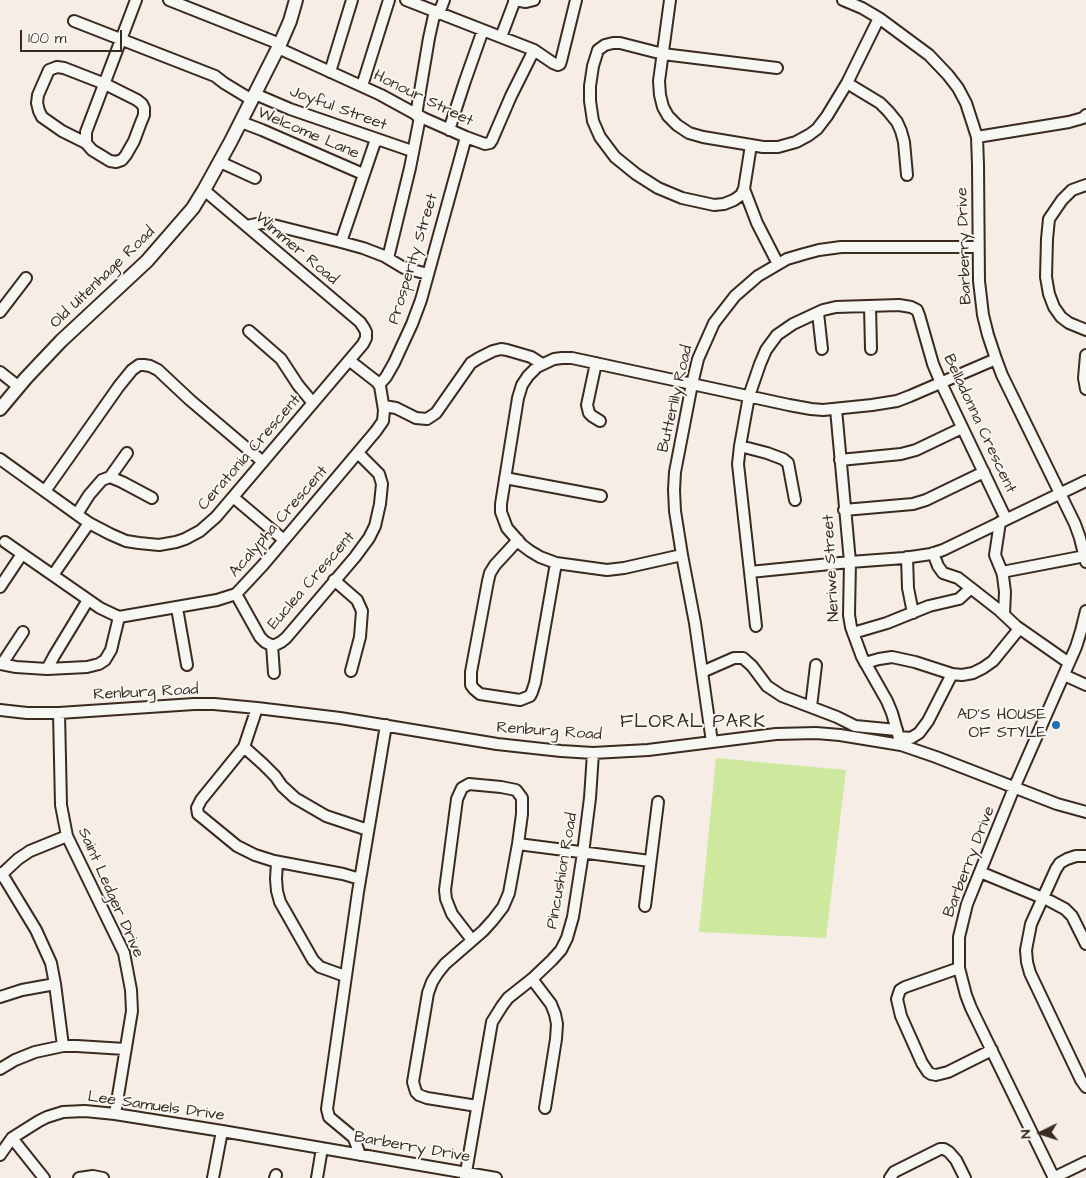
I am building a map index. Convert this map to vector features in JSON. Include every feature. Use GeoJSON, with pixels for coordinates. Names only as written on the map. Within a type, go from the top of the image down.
{"type":"FeatureCollection","features":[{"type":"Feature","properties":{"kind":"main road","name":"Old Uitenhage Road"},"geometry":{"type":"LineString","coordinates":[[0,409],[61,341],[147,261],[187,215],[220,162],[254,97],[279,46],[296,0]]}},
{"type":"Feature","properties":{"kind":"street"},"geometry":{"type":"LineString","coordinates":[[86,143],[86,132],[136,0]]}},
{"type":"Feature","properties":{"kind":"street","name":"Honour Street"},"geometry":{"type":"LineString","coordinates":[[169,0],[279,46],[381,95],[418,116],[485,144],[490,143],[492,140],[534,50]]}},
{"type":"Feature","properties":{"kind":"street"},"geometry":{"type":"LineString","coordinates":[[330,72],[352,0]]}},
{"type":"Feature","properties":{"kind":"street"},"geometry":{"type":"LineString","coordinates":[[362,86],[389,0]]}},
{"type":"Feature","properties":{"kind":"street"},"geometry":{"type":"LineString","coordinates":[[406,0],[534,50],[558,65],[560,64],[576,0]]}},
{"type":"Feature","properties":{"kind":"street"},"geometry":{"type":"LineString","coordinates":[[388,258],[410,168],[428,38],[437,12],[444,0]]}},
{"type":"Feature","properties":{"kind":"street"},"geometry":{"type":"LineString","coordinates":[[501,37],[515,0],[526,2],[534,0]]}},
{"type":"Feature","properties":{"kind":"street"},"geometry":{"type":"LineString","coordinates":[[670,0],[659,81],[660,95],[668,116],[677,125],[690,133],[702,137],[763,147],[796,142],[817,129],[847,83],[878,18]]}},
{"type":"Feature","properties":{"kind":"street","name":"Barberry Drive"},"geometry":{"type":"LineString","coordinates":[[843,0],[862,8],[878,18],[929,55],[945,71],[958,88],[966,103],[977,137],[979,281],[983,314],[996,359],[1077,531],[1085,559]]}},
{"type":"Feature","properties":{"kind":"street","name":"Joyful Street"},"geometry":{"type":"LineString","coordinates":[[74,21],[215,76],[224,83],[254,97],[412,151]]}},
{"type":"Feature","properties":{"kind":"street"},"geometry":{"type":"LineString","coordinates":[[449,130],[483,30]]}},
{"type":"Feature","properties":{"kind":"street"},"geometry":{"type":"LineString","coordinates":[[751,145],[744,189],[734,200],[724,204],[714,204],[682,198],[658,188],[636,174],[615,157],[600,137],[590,101],[593,66],[598,50],[613,43],[663,54],[777,68]]}},
{"type":"Feature","properties":{"kind":"street"},"geometry":{"type":"LineString","coordinates":[[58,66],[105,84],[137,100],[144,108],[144,115],[134,141],[122,160],[110,161],[92,150],[86,143],[62,131],[42,117],[39,111],[37,104],[38,95],[49,70],[58,66]]}},
{"type":"Feature","properties":{"kind":"street"},"geometry":{"type":"LineString","coordinates":[[847,83],[880,103],[897,122],[904,142],[906,175]]}},
{"type":"Feature","properties":{"kind":"street"},"geometry":{"type":"LineString","coordinates":[[977,137],[1085,119]]}},
{"type":"Feature","properties":{"kind":"street","name":"Welcome Lane"},"geometry":{"type":"LineString","coordinates":[[241,122],[363,174]]}},
{"type":"Feature","properties":{"kind":"street","name":"Prosperity Street"},"geometry":{"type":"LineString","coordinates":[[379,385],[394,363],[421,300],[466,137]]}},
{"type":"Feature","properties":{"kind":"street"},"geometry":{"type":"LineString","coordinates":[[340,242],[376,139]]}},
{"type":"Feature","properties":{"kind":"street"},"geometry":{"type":"LineString","coordinates":[[220,162],[255,178]]}},
{"type":"Feature","properties":{"kind":"street"},"geometry":{"type":"LineString","coordinates":[[1086,185],[1072,190],[1062,200],[1049,219],[1046,239],[1046,277],[1049,294],[1054,307],[1061,317],[1069,324],[1086,330]]}},
{"type":"Feature","properties":{"kind":"street"},"geometry":{"type":"LineString","coordinates":[[744,189],[757,223],[778,264]]}},
{"type":"Feature","properties":{"kind":"street","name":"Wimmer Road"},"geometry":{"type":"LineString","coordinates":[[204,190],[360,322],[366,332]]}},
{"type":"Feature","properties":{"kind":"street"},"geometry":{"type":"LineString","coordinates":[[247,226],[265,223],[364,248],[388,258],[404,268],[428,274]]}},
{"type":"Feature","properties":{"kind":"street","name":"Butterlily Road"},"geometry":{"type":"LineString","coordinates":[[712,742],[695,623],[675,511],[674,490],[675,472],[692,384],[698,359],[708,334],[720,314],[735,296],[758,276],[787,259],[819,250],[840,247],[978,247]]}},
{"type":"Feature","properties":{"kind":"street"},"geometry":{"type":"LineString","coordinates":[[0,312],[26,278]]}},
{"type":"Feature","properties":{"kind":"street","name":"Belladonna Crescent"},"geometry":{"type":"LineString","coordinates":[[756,626],[738,464],[749,396],[766,350],[777,335],[793,324],[818,313],[836,307],[899,305],[912,307],[917,310],[933,364],[984,472],[1003,520]]}},
{"type":"Feature","properties":{"kind":"street"},"geometry":{"type":"LineString","coordinates":[[870,306],[871,349]]}},
{"type":"Feature","properties":{"kind":"street"},"geometry":{"type":"LineString","coordinates":[[818,313],[822,349]]}},
{"type":"Feature","properties":{"kind":"street"},"geometry":{"type":"LineString","coordinates":[[250,332],[281,359],[298,385],[314,403]]}},
{"type":"Feature","properties":{"kind":"street","name":"Ceratonia Crescent"},"geometry":{"type":"LineString","coordinates":[[0,459],[89,523],[110,534],[126,540],[152,545],[166,544],[185,538],[205,527],[216,517],[350,361],[363,344],[366,332]]}},
{"type":"Feature","properties":{"kind":"street"},"geometry":{"type":"LineString","coordinates":[[350,361],[377,382],[384,406],[396,408],[423,420],[436,413],[471,363],[493,351],[507,350],[531,357],[542,364]]}},
{"type":"Feature","properties":{"kind":"street"},"geometry":{"type":"LineString","coordinates":[[1086,355],[1084,369],[1086,388]]}},
{"type":"Feature","properties":{"kind":"street"},"geometry":{"type":"LineString","coordinates":[[682,555],[607,570],[556,563],[540,557],[522,545],[507,528],[501,512],[505,478],[518,398],[522,385],[532,371],[554,359],[572,358],[811,410],[836,409],[897,401],[996,359]]}},
{"type":"Feature","properties":{"kind":"street"},"geometry":{"type":"LineString","coordinates":[[596,363],[587,405],[589,413],[600,421]]}},
{"type":"Feature","properties":{"kind":"street"},"geometry":{"type":"LineString","coordinates":[[45,491],[119,386],[135,367],[144,364],[158,370],[263,462]]}},
{"type":"Feature","properties":{"kind":"street"},"geometry":{"type":"LineString","coordinates":[[0,372],[19,387]]}},
{"type":"Feature","properties":{"kind":"street","name":"Acalypha Crescent"},"geometry":{"type":"LineString","coordinates":[[119,618],[216,600],[236,594],[263,565],[381,424],[384,406]]}},
{"type":"Feature","properties":{"kind":"street","name":"Neriwe Street"},"geometry":{"type":"LineString","coordinates":[[836,409],[850,562],[849,615],[853,633],[865,663],[887,701],[899,737]]}},
{"type":"Feature","properties":{"kind":"street"},"geometry":{"type":"LineString","coordinates":[[840,460],[901,454],[916,450],[962,428]]}},
{"type":"Feature","properties":{"kind":"street"},"geometry":{"type":"LineString","coordinates":[[740,446],[767,453],[788,463],[794,500]]}},
{"type":"Feature","properties":{"kind":"street","name":"Euclea Crescent"},"geometry":{"type":"LineString","coordinates":[[236,594],[260,637],[265,642],[272,645],[286,638],[355,557],[369,538],[374,526],[380,504],[381,478],[376,470],[358,453]]}},
{"type":"Feature","properties":{"kind":"street"},"geometry":{"type":"LineString","coordinates":[[77,514],[89,495],[102,480],[110,477],[127,454]]}},
{"type":"Feature","properties":{"kind":"street"},"geometry":{"type":"LineString","coordinates":[[844,510],[913,504],[926,500],[984,472]]}},
{"type":"Feature","properties":{"kind":"street"},"geometry":{"type":"LineString","coordinates":[[110,477],[152,498]]}},
{"type":"Feature","properties":{"kind":"street"},"geometry":{"type":"LineString","coordinates":[[505,478],[601,496]]}},
{"type":"Feature","properties":{"kind":"street"},"geometry":{"type":"LineString","coordinates":[[750,572],[933,553],[943,550],[1086,481]]}},
{"type":"Feature","properties":{"kind":"street"},"geometry":{"type":"LineString","coordinates":[[233,497],[284,540]]}},
{"type":"Feature","properties":{"kind":"street"},"geometry":{"type":"LineString","coordinates":[[1003,520],[995,555],[1002,572],[1004,614]]}},
{"type":"Feature","properties":{"kind":"street"},"geometry":{"type":"LineString","coordinates":[[53,575],[89,523]]}},
{"type":"Feature","properties":{"kind":"street"},"geometry":{"type":"LineString","coordinates":[[518,540],[495,565],[488,581],[471,672],[471,684],[480,694],[520,700],[525,699],[532,692],[556,563]]}},
{"type":"Feature","properties":{"kind":"street"},"geometry":{"type":"LineString","coordinates":[[5,542],[88,600],[119,618],[111,650],[106,660],[94,666],[48,669],[1,664],[23,632]]}},
{"type":"Feature","properties":{"kind":"street"},"geometry":{"type":"LineString","coordinates":[[933,553],[941,572],[956,576],[1019,628],[1069,663]]}},
{"type":"Feature","properties":{"kind":"street"},"geometry":{"type":"LineString","coordinates":[[0,586],[22,554]]}},
{"type":"Feature","properties":{"kind":"street"},"geometry":{"type":"LineString","coordinates":[[907,557],[908,588],[913,613]]}},
{"type":"Feature","properties":{"kind":"street"},"geometry":{"type":"LineString","coordinates":[[1002,572],[1085,559]]}},
{"type":"Feature","properties":{"kind":"street"},"geometry":{"type":"LineString","coordinates":[[334,580],[357,600],[362,611],[360,637],[351,672]]}},
{"type":"Feature","properties":{"kind":"street"},"geometry":{"type":"LineString","coordinates":[[853,633],[888,623],[929,606],[959,599],[971,588]]}},
{"type":"Feature","properties":{"kind":"street"},"geometry":{"type":"LineString","coordinates":[[48,669],[50,662],[88,600]]}},
{"type":"Feature","properties":{"kind":"street"},"geometry":{"type":"LineString","coordinates":[[177,608],[187,665]]}},
{"type":"Feature","properties":{"kind":"street","name":"Barberry Drive"},"geometry":{"type":"LineString","coordinates":[[1054,1178],[969,1002],[960,968],[959,937],[967,904],[1014,788],[1082,631],[1086,611]]}},
{"type":"Feature","properties":{"kind":"street"},"geometry":{"type":"LineString","coordinates":[[865,663],[879,658],[892,657],[952,674],[973,673],[993,661],[1019,628]]}},
{"type":"Feature","properties":{"kind":"street","name":"Euclea Crescent"},"geometry":{"type":"LineString","coordinates":[[272,645],[274,673]]}},
{"type":"Feature","properties":{"kind":"street"},"geometry":{"type":"LineString","coordinates":[[702,672],[734,658],[743,658],[752,666],[767,686],[782,696],[838,717],[856,726],[906,739],[919,734],[928,721],[952,674]]}},
{"type":"Feature","properties":{"kind":"street"},"geometry":{"type":"LineString","coordinates":[[811,707],[816,665]]}},
{"type":"Feature","properties":{"kind":"street"},"geometry":{"type":"LineString","coordinates":[[1064,675],[1086,685]]}},
{"type":"Feature","properties":{"kind":"street","name":"Renburg Road"},"geometry":{"type":"LineString","coordinates":[[0,710],[27,713],[59,713],[194,704],[257,708],[340,718],[497,744],[561,751],[593,752],[648,750],[776,734],[816,733],[859,737],[899,737],[936,757],[1057,804],[1086,812]]}},
{"type":"Feature","properties":{"kind":"street"},"geometry":{"type":"LineString","coordinates":[[257,708],[244,747],[201,800],[197,811],[201,817],[237,846],[255,856],[360,879]]}},
{"type":"Feature","properties":{"kind":"street","name":"Saint Ledger Drive"},"geometry":{"type":"LineString","coordinates":[[59,713],[60,805],[67,836],[124,953],[132,990],[132,1010],[115,1114]]}},
{"type":"Feature","properties":{"kind":"street"},"geometry":{"type":"LineString","coordinates":[[360,1155],[353,1137],[329,1118],[327,1109],[345,976],[386,726]]}},
{"type":"Feature","properties":{"kind":"street"},"geometry":{"type":"LineString","coordinates":[[244,747],[295,798],[326,816],[368,830]]}},
{"type":"Feature","properties":{"kind":"street","name":"Pincushion Road"},"geometry":{"type":"LineString","coordinates":[[466,1176],[492,1022],[508,998],[532,979],[556,955],[565,944],[567,938],[573,917],[584,852],[593,752]]}},
{"type":"Feature","properties":{"kind":"street"},"geometry":{"type":"LineString","coordinates":[[472,940],[452,914],[446,899],[445,890],[457,799],[462,788],[469,784],[516,790],[523,803],[509,893],[503,907],[493,920],[472,940],[445,964],[432,982],[428,993],[413,1082],[419,1095],[477,1106]]}},
{"type":"Feature","properties":{"kind":"street"},"geometry":{"type":"LineString","coordinates":[[645,906],[658,802]]}},
{"type":"Feature","properties":{"kind":"street"},"geometry":{"type":"LineString","coordinates":[[63,1046],[51,963],[36,930],[1,874],[30,850],[67,836]]}},
{"type":"Feature","properties":{"kind":"street"},"geometry":{"type":"LineString","coordinates":[[518,844],[650,861]]}},
{"type":"Feature","properties":{"kind":"street"},"geometry":{"type":"LineString","coordinates":[[1086,856],[1076,856],[1067,859],[1060,863],[1056,869],[1031,924],[1026,950],[1030,973],[1086,1087]]}},
{"type":"Feature","properties":{"kind":"street"},"geometry":{"type":"LineString","coordinates":[[277,862],[276,879],[280,902],[313,960],[320,967],[345,976]]}},
{"type":"Feature","properties":{"kind":"street"},"geometry":{"type":"LineString","coordinates":[[980,872],[1065,909],[1072,916],[1086,944]]}},
{"type":"Feature","properties":{"kind":"street"},"geometry":{"type":"LineString","coordinates":[[960,968],[900,990],[897,999],[901,1016],[922,1063],[931,1074],[936,1075],[948,1072],[992,1050]]}},
{"type":"Feature","properties":{"kind":"street"},"geometry":{"type":"LineString","coordinates":[[532,979],[551,1004],[557,1024],[545,1108]]}},
{"type":"Feature","properties":{"kind":"street"},"geometry":{"type":"LineString","coordinates":[[0,997],[22,990],[54,984]]}},
{"type":"Feature","properties":{"kind":"street"},"geometry":{"type":"LineString","coordinates":[[0,1069],[15,1060],[49,1048],[77,1046],[125,1049]]}},
{"type":"Feature","properties":{"kind":"street","name":"Lee Samuels Drive"},"geometry":{"type":"LineString","coordinates":[[0,1155],[12,1138],[39,1121],[55,1114],[79,1111],[115,1114],[322,1148]]}},
{"type":"Feature","properties":{"kind":"street"},"geometry":{"type":"LineString","coordinates":[[213,1178],[222,1131]]}},
{"type":"Feature","properties":{"kind":"street"},"geometry":{"type":"LineString","coordinates":[[12,1138],[44,1178]]}},
{"type":"Feature","properties":{"kind":"street"},"geometry":{"type":"LineString","coordinates":[[317,1178],[322,1148]]}},
{"type":"Feature","properties":{"kind":"street","name":"Barberry Drive"},"geometry":{"type":"LineString","coordinates":[[322,1148],[466,1176],[496,1178]]}},
{"type":"Feature","properties":{"kind":"street"},"geometry":{"type":"LineString","coordinates":[[890,1178],[894,1172],[934,1152],[944,1150],[949,1152],[966,1178]]}},
{"type":"Feature","properties":{"kind":"street"},"geometry":{"type":"LineString","coordinates":[[1054,1178],[1086,1162]]}},
{"type":"Feature","properties":{"kind":"street"},"geometry":{"type":"LineString","coordinates":[[79,1178],[93,1176],[102,1178]]}},
{"type":"Feature","properties":{"kind":"green space"},"geometry":{"type":"Polygon","coordinates":[[[716,758],[846,770],[826,938],[699,932],[716,758]]]}},
{"type":"Feature","properties":{"kind":"place","name":"AD'S HOUSE OF STYLE"},"geometry":{"type":"Point","coordinates":[1056,725]}},
{"type":"Feature","properties":{"kind":"district","name":"FLORAL PARK"},"geometry":{"type":"Point","coordinates":[693,723]}}]}
